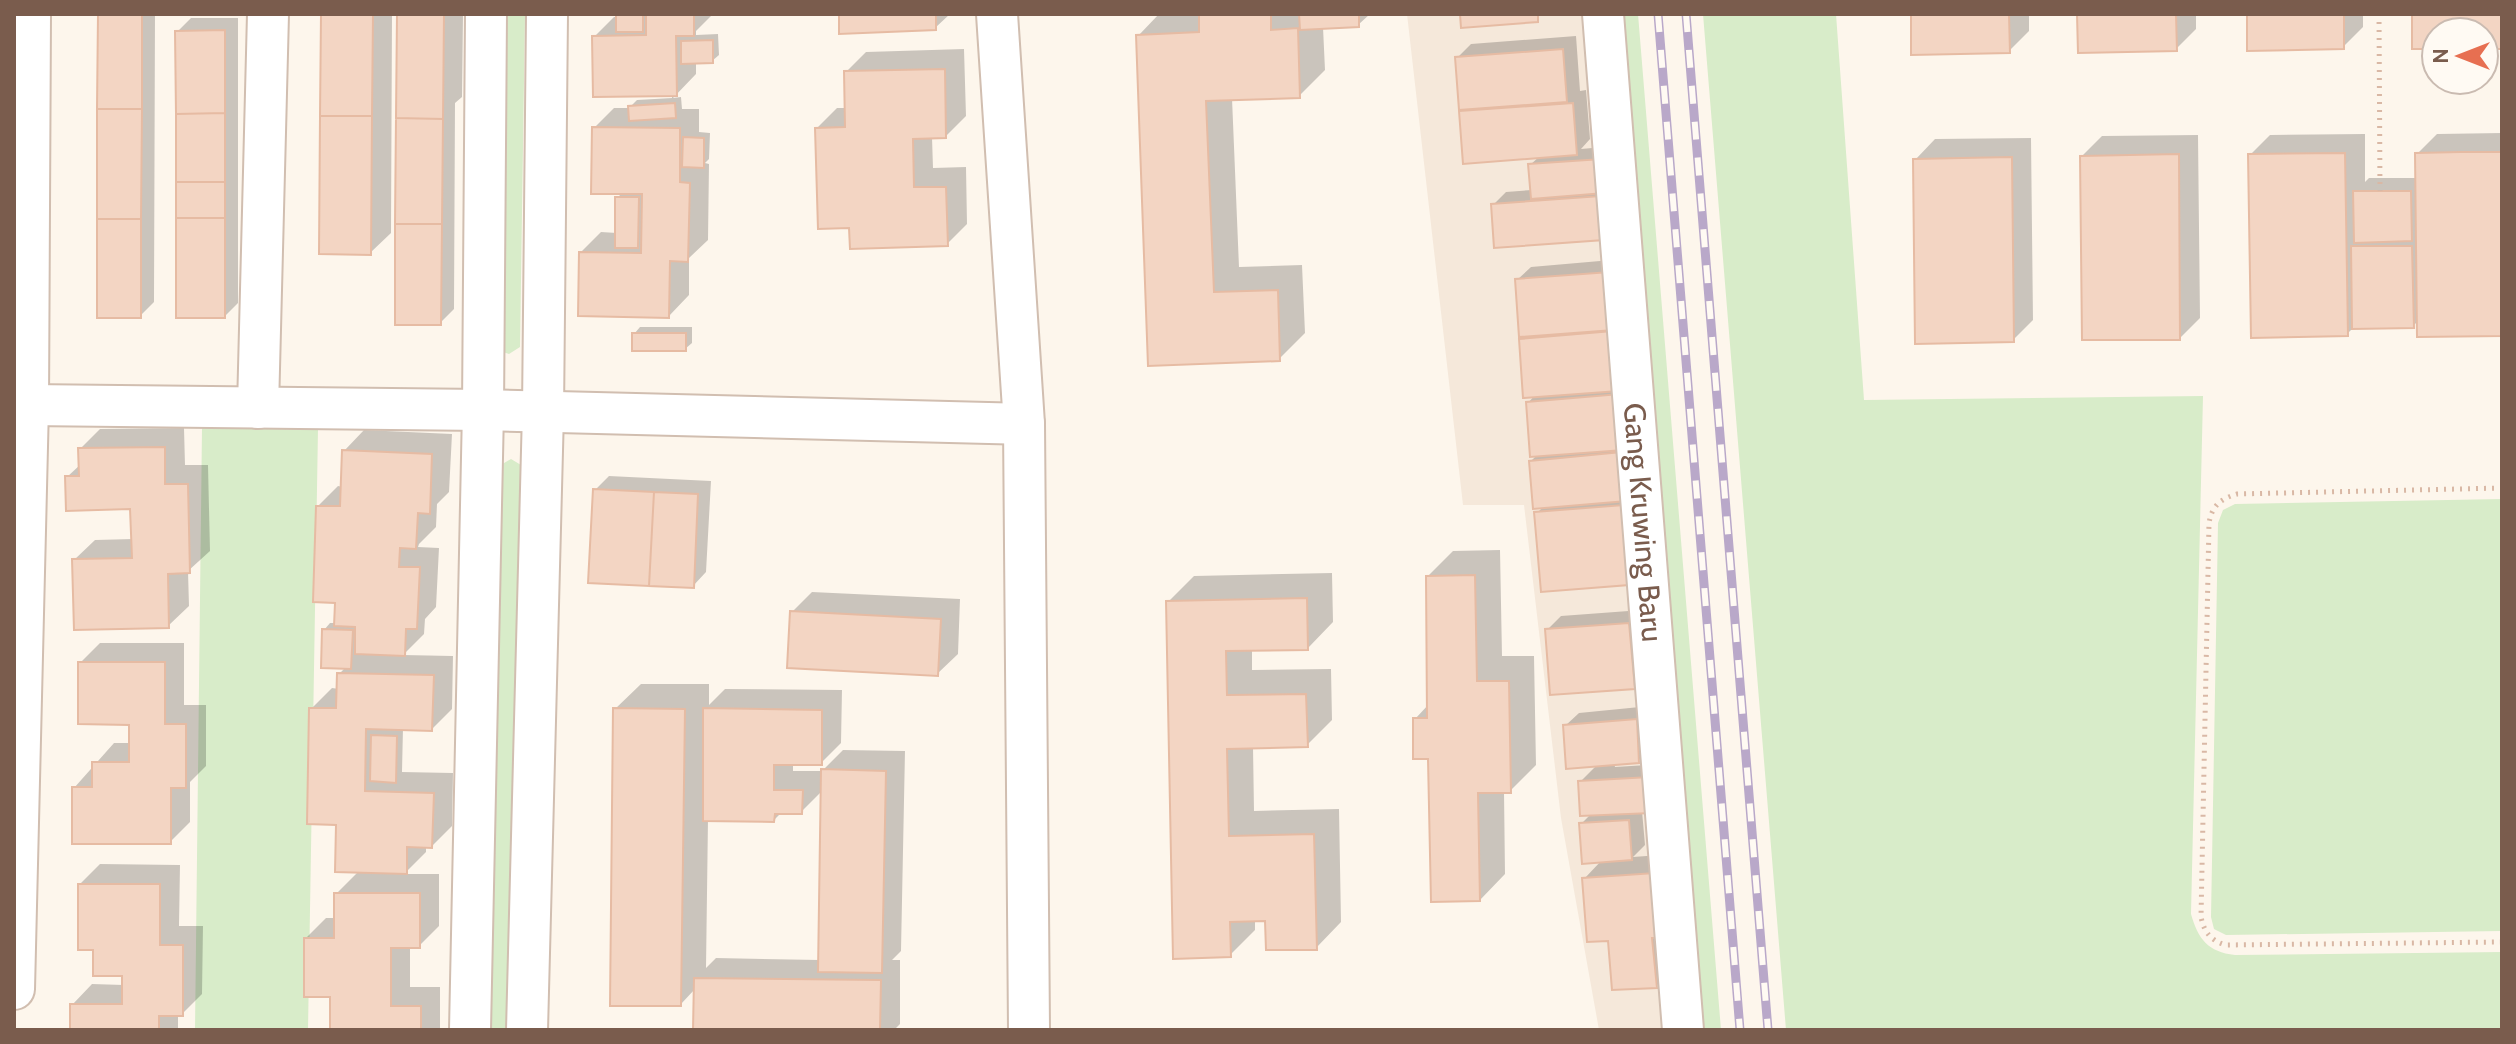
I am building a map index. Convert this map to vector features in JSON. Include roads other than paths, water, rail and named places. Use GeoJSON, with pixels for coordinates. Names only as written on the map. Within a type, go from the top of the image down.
{"type":"FeatureCollection","features":[{"type":"Feature","properties":{"kind":"street"},"geometry":{"type":"LineString","coordinates":[[14,989],[28,405],[21,248],[30,14]]}},
{"type":"Feature","properties":{"kind":"street"},"geometry":{"type":"LineString","coordinates":[[258,408],[268,14]]}},
{"type":"Feature","properties":{"kind":"street"},"geometry":{"type":"LineString","coordinates":[[470,1030],[483,410],[486,14]]}},
{"type":"Feature","properties":{"kind":"street"},"geometry":{"type":"LineString","coordinates":[[527,1030],[543,412],[547,14]]}},
{"type":"Feature","properties":{"kind":"street"},"geometry":{"type":"LineString","coordinates":[[997,14],[1024,424],[1029,1030]]}},
{"type":"Feature","properties":{"kind":"street","name":"Gang Kruwing Baru"},"geometry":{"type":"LineString","coordinates":[[1603,14],[1683,1030]]}},
{"type":"Feature","properties":{"kind":"street"},"geometry":{"type":"LineString","coordinates":[[28,405],[483,410],[1024,424]]}},
{"type":"Feature","properties":{"kind":"railway"},"geometry":{"type":"LineString","coordinates":[[1658,14],[1740,1030]]}},
{"type":"Feature","properties":{"kind":"railway"},"geometry":{"type":"LineString","coordinates":[[1686,14],[1768,1030]]}}]}
